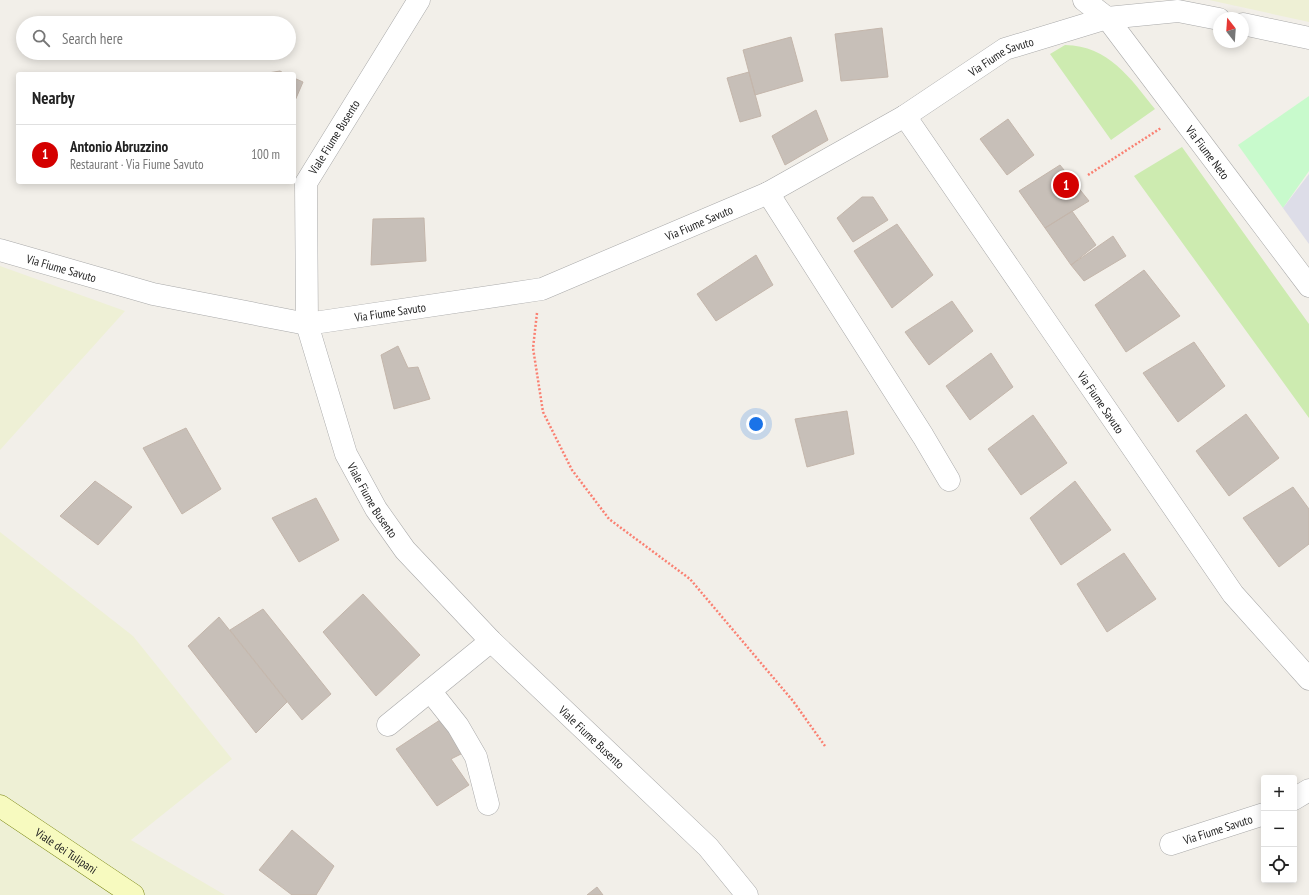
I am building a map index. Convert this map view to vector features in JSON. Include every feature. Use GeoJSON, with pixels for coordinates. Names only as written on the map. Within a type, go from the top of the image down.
{"type":"FeatureCollection","features":[{"type":"Feature","properties":{"kind":"main road","name":"Viale dei Tulipani"},"geometry":{"type":"LineString","coordinates":[[0,806],[133,895]]}},
{"type":"Feature","properties":{"kind":"street","name":"Viale Fiume Busento"},"geometry":{"type":"LineString","coordinates":[[420,0],[306,183],[307,324],[346,454],[376,509],[405,550],[491,641],[708,847],[747,895]]}},
{"type":"Feature","properties":{"kind":"street","name":"Via Fiume Neto"},"geometry":{"type":"LineString","coordinates":[[1084,0],[1107,18],[1309,286]]}},
{"type":"Feature","properties":{"kind":"street","name":"Via Fiume Savuto"},"geometry":{"type":"LineString","coordinates":[[0,250],[153,294],[307,324],[542,289],[768,193],[905,116],[1005,49],[1107,18],[1178,11],[1213,18]]}},
{"type":"Feature","properties":{"kind":"street"},"geometry":{"type":"LineString","coordinates":[[1249,25],[1309,38]]}},
{"type":"Feature","properties":{"kind":"street","name":"Via Fiume Savuto"},"geometry":{"type":"LineString","coordinates":[[905,116],[1233,594],[1309,680]]}},
{"type":"Feature","properties":{"kind":"street"},"geometry":{"type":"LineString","coordinates":[[768,193],[923,436],[948,480]]}},
{"type":"Feature","properties":{"kind":"street"},"geometry":{"type":"LineString","coordinates":[[388,725],[431,692],[491,641]]}},
{"type":"Feature","properties":{"kind":"street"},"geometry":{"type":"LineString","coordinates":[[431,692],[458,726],[476,757],[488,804]]}},
{"type":"Feature","properties":{"kind":"street"},"geometry":{"type":"LineString","coordinates":[[1297,797],[1309,790]]}},
{"type":"Feature","properties":{"kind":"street","name":"Via Fiume Savuto"},"geometry":{"type":"LineString","coordinates":[[1170,844],[1261,815]]}},
{"type":"Feature","properties":{"kind":"path"},"geometry":{"type":"LineString","coordinates":[[1088,175],[1180,115]]}},
{"type":"Feature","properties":{"kind":"path"},"geometry":{"type":"LineString","coordinates":[[542,289],[533,348],[543,412],[572,470],[609,519],[690,579],[793,701],[825,746]]}},
{"type":"Feature","properties":{"kind":"green space"},"geometry":{"type":"Polygon","coordinates":[[[1209,0],[1309,0],[1309,22],[1209,0]]]}},
{"type":"Feature","properties":{"kind":"green space"},"geometry":{"type":"Polygon","coordinates":[[[1065,45],[1094,51],[1106,58],[1127,75],[1155,109],[1111,140],[1050,54],[1065,45]]]}},
{"type":"Feature","properties":{"kind":"green space"},"geometry":{"type":"Polygon","coordinates":[[[1309,96],[1309,171],[1283,208],[1238,145],[1309,96]]]}},
{"type":"Feature","properties":{"kind":"green space"},"geometry":{"type":"Polygon","coordinates":[[[1182,147],[1309,324],[1309,418],[1134,176],[1182,147]]]}},
{"type":"Feature","properties":{"kind":"green space"},"geometry":{"type":"Polygon","coordinates":[[[0,266],[125,311],[0,450],[0,266]]]}},
{"type":"Feature","properties":{"kind":"green space"},"geometry":{"type":"Polygon","coordinates":[[[0,532],[133,636],[232,759],[131,840],[225,895],[0,895],[0,532]]]}},
{"type":"Feature","properties":{"kind":"shaded area"},"geometry":{"type":"Polygon","coordinates":[[[1309,174],[1309,244],[1283,208],[1309,174]]]}},
{"type":"Feature","properties":{"kind":"building"},"geometry":{"type":"Polygon","coordinates":[[[882,28],[888,77],[841,81],[835,34],[882,28]]]}},
{"type":"Feature","properties":{"kind":"building"},"geometry":{"type":"Polygon","coordinates":[[[791,37],[803,81],[755,95],[743,50],[791,37]]]}},
{"type":"Feature","properties":{"kind":"building"},"geometry":{"type":"Polygon","coordinates":[[[749,72],[761,116],[740,122],[727,78],[749,72]]]}},
{"type":"Feature","properties":{"kind":"building"},"geometry":{"type":"Polygon","coordinates":[[[296,79],[303,82],[296,98],[296,79]]]}},
{"type":"Feature","properties":{"kind":"building"},"geometry":{"type":"Polygon","coordinates":[[[816,110],[828,140],[785,165],[772,136],[816,110]]]}},
{"type":"Feature","properties":{"kind":"building"},"geometry":{"type":"Polygon","coordinates":[[[1008,119],[1034,155],[1007,175],[980,139],[1008,119]]]}},
{"type":"Feature","properties":{"kind":"building"},"geometry":{"type":"Polygon","coordinates":[[[1060,165],[1089,201],[1045,228],[1019,191],[1060,165]]]}},
{"type":"Feature","properties":{"kind":"building"},"geometry":{"type":"Polygon","coordinates":[[[862,197],[873,197],[888,220],[853,242],[837,218],[862,197]]]}},
{"type":"Feature","properties":{"kind":"building"},"geometry":{"type":"Polygon","coordinates":[[[1072,211],[1096,245],[1071,265],[1045,228],[1072,211]]]}},
{"type":"Feature","properties":{"kind":"building"},"geometry":{"type":"Polygon","coordinates":[[[424,218],[426,261],[371,265],[373,219],[424,218]]]}},
{"type":"Feature","properties":{"kind":"building"},"geometry":{"type":"Polygon","coordinates":[[[897,224],[933,275],[892,308],[854,251],[897,224]]]}},
{"type":"Feature","properties":{"kind":"building"},"geometry":{"type":"Polygon","coordinates":[[[1113,236],[1126,256],[1084,281],[1071,265],[1113,236]]]}},
{"type":"Feature","properties":{"kind":"building"},"geometry":{"type":"Polygon","coordinates":[[[756,255],[773,285],[716,321],[697,294],[756,255]]]}},
{"type":"Feature","properties":{"kind":"building"},"geometry":{"type":"Polygon","coordinates":[[[1144,270],[1180,316],[1126,352],[1095,305],[1144,270]]]}},
{"type":"Feature","properties":{"kind":"building"},"geometry":{"type":"Polygon","coordinates":[[[952,301],[973,331],[929,365],[905,332],[952,301]]]}},
{"type":"Feature","properties":{"kind":"building"},"geometry":{"type":"Polygon","coordinates":[[[1194,342],[1225,386],[1178,422],[1143,373],[1194,342]]]}},
{"type":"Feature","properties":{"kind":"building"},"geometry":{"type":"Polygon","coordinates":[[[398,346],[408,368],[418,367],[430,399],[394,409],[381,355],[398,346]]]}},
{"type":"Feature","properties":{"kind":"building"},"geometry":{"type":"Polygon","coordinates":[[[991,353],[1013,387],[970,420],[946,386],[991,353]]]}},
{"type":"Feature","properties":{"kind":"building"},"geometry":{"type":"Polygon","coordinates":[[[847,411],[854,454],[807,467],[795,419],[847,411]]]}},
{"type":"Feature","properties":{"kind":"building"},"geometry":{"type":"Polygon","coordinates":[[[1246,414],[1279,458],[1229,496],[1196,451],[1246,414]]]}},
{"type":"Feature","properties":{"kind":"building"},"geometry":{"type":"Polygon","coordinates":[[[1033,415],[1067,463],[1021,495],[988,449],[1033,415]]]}},
{"type":"Feature","properties":{"kind":"building"},"geometry":{"type":"Polygon","coordinates":[[[186,428],[221,489],[182,514],[143,448],[186,428]]]}},
{"type":"Feature","properties":{"kind":"building"},"geometry":{"type":"Polygon","coordinates":[[[95,481],[132,507],[98,545],[60,516],[95,481]]]}},
{"type":"Feature","properties":{"kind":"building"},"geometry":{"type":"Polygon","coordinates":[[[1075,481],[1111,530],[1061,565],[1030,518],[1075,481]]]}},
{"type":"Feature","properties":{"kind":"building"},"geometry":{"type":"Polygon","coordinates":[[[1293,487],[1309,509],[1309,544],[1279,567],[1243,518],[1293,487]]]}},
{"type":"Feature","properties":{"kind":"building"},"geometry":{"type":"Polygon","coordinates":[[[316,498],[339,540],[299,562],[272,518],[316,498]]]}},
{"type":"Feature","properties":{"kind":"building"},"geometry":{"type":"Polygon","coordinates":[[[1124,553],[1156,599],[1107,632],[1077,584],[1124,553]]]}},
{"type":"Feature","properties":{"kind":"building"},"geometry":{"type":"Polygon","coordinates":[[[363,594],[420,655],[376,696],[323,632],[363,594]]]}},
{"type":"Feature","properties":{"kind":"building"},"geometry":{"type":"Polygon","coordinates":[[[263,609],[331,694],[302,720],[230,630],[263,609]]]}},
{"type":"Feature","properties":{"kind":"building"},"geometry":{"type":"Polygon","coordinates":[[[219,617],[287,702],[256,733],[188,646],[219,617]]]}},
{"type":"Feature","properties":{"kind":"building"},"geometry":{"type":"Polygon","coordinates":[[[440,720],[465,752],[451,759],[469,785],[437,806],[396,749],[440,720]]]}},
{"type":"Feature","properties":{"kind":"building"},"geometry":{"type":"Polygon","coordinates":[[[292,830],[334,866],[316,895],[292,895],[259,870],[292,830]]]}},
{"type":"Feature","properties":{"kind":"building"},"geometry":{"type":"Polygon","coordinates":[[[597,887],[603,895],[587,895],[597,887]]]}},
{"type":"Feature","properties":{"kind":"place","name":"Antonio Abruzzino"},"geometry":{"type":"Point","coordinates":[1066,185]}}]}
